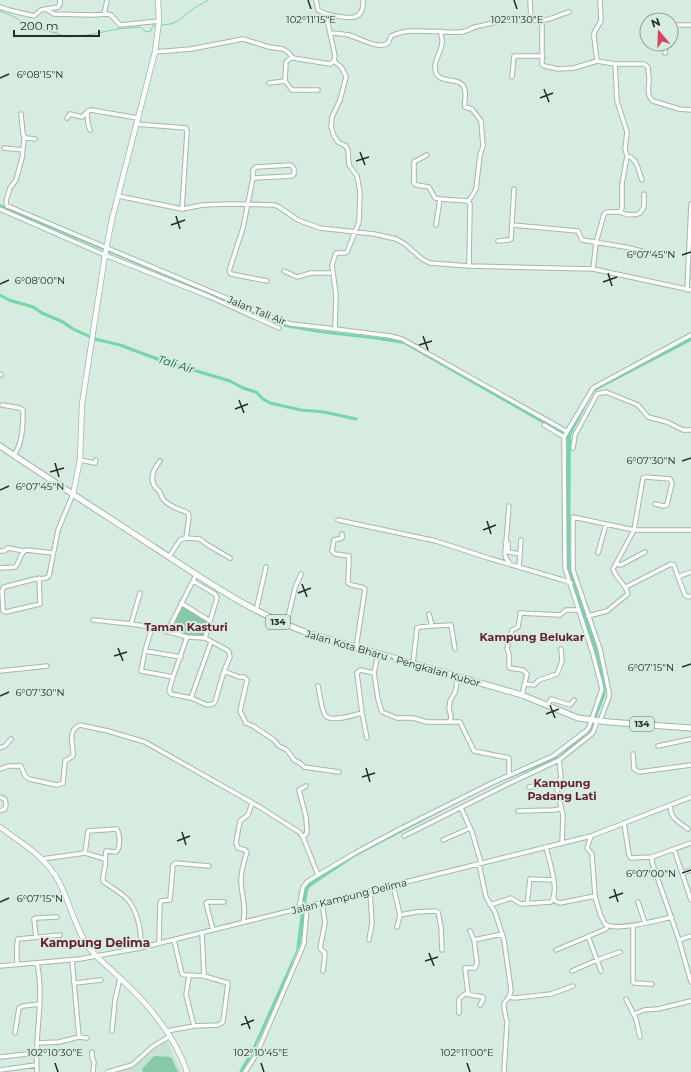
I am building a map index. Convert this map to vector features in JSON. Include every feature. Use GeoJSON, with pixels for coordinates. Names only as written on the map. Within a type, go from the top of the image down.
{"type":"FeatureCollection","features":[{"type":"Feature","properties":{"kind":"main road","name":"Jalan Kota Bharu - Pengkalan Kubor"},"geometry":{"type":"LineString","coordinates":[[0,446],[196,575],[256,611],[286,626],[356,648],[522,695],[578,718],[597,720]]}},
{"type":"Feature","properties":{"kind":"main road","name":"134"},"geometry":{"type":"LineString","coordinates":[[597,720],[691,728]]}},
{"type":"Feature","properties":{"kind":"street"},"geometry":{"type":"LineString","coordinates":[[0,7],[30,16],[35,15],[40,10],[60,6],[60,0]]}},
{"type":"Feature","properties":{"kind":"street"},"geometry":{"type":"LineString","coordinates":[[104,14],[107,0]]}},
{"type":"Feature","properties":{"kind":"street"},"geometry":{"type":"LineString","coordinates":[[39,578],[40,605],[5,612],[2,610],[1,591],[5,586],[39,578],[46,578],[49,576],[58,530],[73,494],[80,460],[80,414],[106,247],[155,52],[159,21],[158,0]]}},
{"type":"Feature","properties":{"kind":"street"},"geometry":{"type":"LineString","coordinates":[[316,0],[318,10],[326,14],[347,18],[357,17],[360,14],[363,8],[363,0]]}},
{"type":"Feature","properties":{"kind":"street"},"geometry":{"type":"LineString","coordinates":[[530,0],[530,20]]}},
{"type":"Feature","properties":{"kind":"street"},"geometry":{"type":"LineString","coordinates":[[597,60],[594,33],[601,21],[600,0]]}},
{"type":"Feature","properties":{"kind":"street"},"geometry":{"type":"LineString","coordinates":[[46,9],[54,14],[111,15],[120,25],[159,21]]}},
{"type":"Feature","properties":{"kind":"street"},"geometry":{"type":"LineString","coordinates":[[542,23],[544,20],[556,18],[561,14],[569,12]]}},
{"type":"Feature","properties":{"kind":"street"},"geometry":{"type":"LineString","coordinates":[[326,14],[335,56],[334,61]]}},
{"type":"Feature","properties":{"kind":"street"},"geometry":{"type":"LineString","coordinates":[[330,33],[347,35],[364,42],[384,45],[388,43],[391,36],[396,34],[440,31],[462,32],[475,27],[514,19],[530,20],[542,23]]}},
{"type":"Feature","properties":{"kind":"street"},"geometry":{"type":"LineString","coordinates":[[542,23],[542,64],[544,66],[559,70],[574,68],[597,60],[615,64],[647,65],[649,98],[653,101],[672,107],[691,110]]}},
{"type":"Feature","properties":{"kind":"street"},"geometry":{"type":"LineString","coordinates":[[679,25],[691,25]]}},
{"type":"Feature","properties":{"kind":"street"},"geometry":{"type":"LineString","coordinates":[[440,31],[442,44],[435,65],[436,74],[441,78],[457,81],[462,84],[465,90],[465,107],[472,109],[478,114],[481,121],[483,146],[480,155],[478,182],[472,196],[468,201]]}},
{"type":"Feature","properties":{"kind":"street"},"geometry":{"type":"LineString","coordinates":[[155,52],[191,49],[243,39],[270,47],[284,49],[292,57],[327,64],[334,61]]}},
{"type":"Feature","properties":{"kind":"street"},"geometry":{"type":"LineString","coordinates":[[512,77],[514,56],[543,56]]}},
{"type":"Feature","properties":{"kind":"street"},"geometry":{"type":"LineString","coordinates":[[292,57],[286,62],[285,81],[292,90],[318,90]]}},
{"type":"Feature","properties":{"kind":"street"},"geometry":{"type":"LineString","coordinates":[[334,61],[341,67],[346,77],[340,100],[332,117],[331,127],[338,142],[346,146],[348,150],[350,165],[358,180],[360,204],[359,222],[347,252],[335,254],[332,263],[332,273],[336,295],[335,329]]}},
{"type":"Feature","properties":{"kind":"street"},"geometry":{"type":"LineString","coordinates":[[615,64],[617,101],[627,132],[625,149],[627,156],[622,184],[622,208],[620,212]]}},
{"type":"Feature","properties":{"kind":"street"},"geometry":{"type":"LineString","coordinates":[[269,83],[285,81]]}},
{"type":"Feature","properties":{"kind":"street"},"geometry":{"type":"LineString","coordinates":[[67,118],[70,114],[82,117],[92,110],[137,121],[186,128],[182,209]]}},
{"type":"Feature","properties":{"kind":"street"},"geometry":{"type":"LineString","coordinates":[[87,113],[90,130]]}},
{"type":"Feature","properties":{"kind":"street"},"geometry":{"type":"LineString","coordinates":[[4,148],[23,150],[23,141],[25,139],[21,114]]}},
{"type":"Feature","properties":{"kind":"street"},"geometry":{"type":"LineString","coordinates":[[25,139],[36,139]]}},
{"type":"Feature","properties":{"kind":"street","name":"Jalan Tali Air"},"geometry":{"type":"LineString","coordinates":[[23,150],[16,180],[10,188],[6,201],[7,206],[278,320],[291,324],[390,336],[402,339],[566,432]]}},
{"type":"Feature","properties":{"kind":"street"},"geometry":{"type":"LineString","coordinates":[[427,155],[414,162],[414,183],[416,185],[428,186],[435,198],[468,201]]}},
{"type":"Feature","properties":{"kind":"street"},"geometry":{"type":"LineString","coordinates":[[627,156],[632,157],[635,160],[642,180]]}},
{"type":"Feature","properties":{"kind":"street"},"geometry":{"type":"LineString","coordinates":[[253,178],[290,176],[294,174],[294,168],[290,165],[255,167],[253,170],[253,178],[243,228],[230,272],[231,274],[267,281]]}},
{"type":"Feature","properties":{"kind":"street"},"geometry":{"type":"LineString","coordinates":[[498,241],[511,239],[514,189]]}},
{"type":"Feature","properties":{"kind":"street"},"geometry":{"type":"LineString","coordinates":[[593,269],[596,244],[604,214],[607,212],[620,212],[624,214],[640,213],[644,207],[644,194]]}},
{"type":"Feature","properties":{"kind":"street"},"geometry":{"type":"LineString","coordinates":[[118,196],[182,209],[203,205],[248,204],[280,207],[291,216],[320,228],[385,236],[396,239],[405,244],[422,259],[430,263],[469,266],[593,269],[689,290],[691,204]]}},
{"type":"Feature","properties":{"kind":"street"},"geometry":{"type":"LineString","coordinates":[[436,225],[440,199]]}},
{"type":"Feature","properties":{"kind":"street"},"geometry":{"type":"LineString","coordinates":[[468,201],[470,204],[469,266]]}},
{"type":"Feature","properties":{"kind":"street","name":"Jalan Tali Air"},"geometry":{"type":"LineString","coordinates":[[0,209],[208,296],[279,328]]}},
{"type":"Feature","properties":{"kind":"street"},"geometry":{"type":"LineString","coordinates":[[512,226],[578,231],[582,240],[596,244],[654,254]]}},
{"type":"Feature","properties":{"kind":"street"},"geometry":{"type":"LineString","coordinates":[[284,271],[297,276],[311,273],[332,273]]}},
{"type":"Feature","properties":{"kind":"street"},"geometry":{"type":"LineString","coordinates":[[404,836],[559,760],[593,733],[597,720],[602,689],[594,654],[565,568],[564,437],[589,392],[593,388],[691,335]]}},
{"type":"Feature","properties":{"kind":"street"},"geometry":{"type":"LineString","coordinates":[[593,388],[597,394]]}},
{"type":"Feature","properties":{"kind":"street"},"geometry":{"type":"LineString","coordinates":[[573,448],[575,435],[597,394],[606,392],[638,405],[648,416],[667,422],[683,430],[691,430]]}},
{"type":"Feature","properties":{"kind":"street"},"geometry":{"type":"LineString","coordinates":[[2,405],[20,408],[23,410],[21,437],[18,449],[14,455]]}},
{"type":"Feature","properties":{"kind":"street"},"geometry":{"type":"LineString","coordinates":[[544,425],[564,437]]}},
{"type":"Feature","properties":{"kind":"street"},"geometry":{"type":"LineString","coordinates":[[80,460],[95,463],[96,460]]}},
{"type":"Feature","properties":{"kind":"street"},"geometry":{"type":"LineString","coordinates":[[160,461],[153,472],[155,488],[165,501],[188,513],[189,517],[186,538]]}},
{"type":"Feature","properties":{"kind":"street"},"geometry":{"type":"LineString","coordinates":[[588,616],[607,612],[628,595],[626,587],[615,575],[613,570],[634,530],[643,478],[670,479],[672,482],[667,505],[664,506],[655,504]]}},
{"type":"Feature","properties":{"kind":"street"},"geometry":{"type":"LineString","coordinates":[[509,506],[505,543],[506,558],[511,565]]}},
{"type":"Feature","properties":{"kind":"street"},"geometry":{"type":"LineString","coordinates":[[299,908],[304,885],[318,875],[355,852],[398,830],[509,774],[557,753],[586,731],[597,720],[609,692],[600,650],[573,570],[573,517],[618,528],[634,530],[691,530]]}},
{"type":"Feature","properties":{"kind":"street"},"geometry":{"type":"LineString","coordinates":[[338,520],[436,541],[571,583]]}},
{"type":"Feature","properties":{"kind":"street"},"geometry":{"type":"LineString","coordinates":[[598,553],[606,524]]}},
{"type":"Feature","properties":{"kind":"street"},"geometry":{"type":"LineString","coordinates":[[342,534],[342,538],[334,540],[332,551],[335,554],[349,556],[349,584],[365,589],[356,648]]}},
{"type":"Feature","properties":{"kind":"street"},"geometry":{"type":"LineString","coordinates":[[169,557],[180,540],[186,538],[200,539],[230,558]]}},
{"type":"Feature","properties":{"kind":"street"},"geometry":{"type":"LineString","coordinates":[[519,567],[521,540]]}},
{"type":"Feature","properties":{"kind":"street"},"geometry":{"type":"LineString","coordinates":[[505,543],[508,543],[508,552],[520,554]]}},
{"type":"Feature","properties":{"kind":"street"},"geometry":{"type":"LineString","coordinates":[[0,551],[9,548],[24,551],[28,549],[53,553]]}},
{"type":"Feature","properties":{"kind":"street"},"geometry":{"type":"LineString","coordinates":[[1,568],[15,567],[24,551]]}},
{"type":"Feature","properties":{"kind":"street"},"geometry":{"type":"LineString","coordinates":[[616,564],[621,564],[645,552]]}},
{"type":"Feature","properties":{"kind":"street"},"geometry":{"type":"LineString","coordinates":[[626,587],[672,564],[674,565],[684,596],[691,596]]}},
{"type":"Feature","properties":{"kind":"street"},"geometry":{"type":"LineString","coordinates":[[256,611],[266,567]]}},
{"type":"Feature","properties":{"kind":"street"},"geometry":{"type":"LineString","coordinates":[[678,576],[691,572]]}},
{"type":"Feature","properties":{"kind":"street"},"geometry":{"type":"LineString","coordinates":[[286,626],[295,588],[301,574]]}},
{"type":"Feature","properties":{"kind":"street"},"geometry":{"type":"LineString","coordinates":[[167,632],[196,575]]}},
{"type":"Feature","properties":{"kind":"street"},"geometry":{"type":"LineString","coordinates":[[193,580],[216,596],[217,601],[205,638]]}},
{"type":"Feature","properties":{"kind":"street"},"geometry":{"type":"LineString","coordinates":[[130,624],[140,593]]}},
{"type":"Feature","properties":{"kind":"street"},"geometry":{"type":"LineString","coordinates":[[181,603],[210,621]]}},
{"type":"Feature","properties":{"kind":"street"},"geometry":{"type":"LineString","coordinates":[[522,695],[528,677],[526,671],[513,669],[509,666],[509,654],[507,648],[512,630],[518,626],[520,614],[560,615],[566,610],[579,610]]}},
{"type":"Feature","properties":{"kind":"street"},"geometry":{"type":"LineString","coordinates":[[429,614],[432,626]]}},
{"type":"Feature","properties":{"kind":"street"},"geometry":{"type":"LineString","coordinates":[[93,620],[152,627],[187,637],[205,638],[226,650],[230,654],[230,657],[224,671],[215,702],[213,704],[207,705],[191,698],[171,694],[169,691],[187,637]]}},
{"type":"Feature","properties":{"kind":"street"},"geometry":{"type":"LineString","coordinates":[[412,664],[417,628],[451,625],[455,649]]}},
{"type":"Feature","properties":{"kind":"street"},"geometry":{"type":"LineString","coordinates":[[152,627],[141,671],[173,677]]}},
{"type":"Feature","properties":{"kind":"street"},"geometry":{"type":"LineString","coordinates":[[191,698],[211,642]]}},
{"type":"Feature","properties":{"kind":"street"},"geometry":{"type":"LineString","coordinates":[[526,684],[534,685],[539,680],[557,674],[562,661],[561,649]]}},
{"type":"Feature","properties":{"kind":"street"},"geometry":{"type":"LineString","coordinates":[[145,651],[181,657]]}},
{"type":"Feature","properties":{"kind":"street"},"geometry":{"type":"LineString","coordinates":[[378,654],[374,673],[379,703],[381,710],[384,713],[394,718],[413,718],[427,722],[450,721],[461,723],[474,751],[509,758],[509,774]]}},
{"type":"Feature","properties":{"kind":"street"},"geometry":{"type":"LineString","coordinates":[[0,671],[47,666]]}},
{"type":"Feature","properties":{"kind":"street"},"geometry":{"type":"LineString","coordinates":[[367,738],[357,672],[360,670],[374,673]]}},
{"type":"Feature","properties":{"kind":"street"},"geometry":{"type":"LineString","coordinates":[[224,671],[247,679],[240,711],[246,723],[274,740],[287,750],[294,760],[304,767],[339,772]]}},
{"type":"Feature","properties":{"kind":"street"},"geometry":{"type":"LineString","coordinates":[[450,721],[450,701],[455,692],[458,677]]}},
{"type":"Feature","properties":{"kind":"street"},"geometry":{"type":"LineString","coordinates":[[318,686],[324,713],[327,717],[335,719],[362,713]]}},
{"type":"Feature","properties":{"kind":"street"},"geometry":{"type":"LineString","coordinates":[[547,706],[551,699],[570,705],[574,700]]}},
{"type":"Feature","properties":{"kind":"street"},"geometry":{"type":"LineString","coordinates":[[560,711],[563,703]]}},
{"type":"Feature","properties":{"kind":"street"},"geometry":{"type":"LineString","coordinates":[[0,769],[9,766],[21,766],[25,776],[29,779],[57,785],[63,783],[65,761],[73,756],[72,732],[75,727],[80,725],[142,740],[252,803],[299,832],[303,837],[318,875]]}},
{"type":"Feature","properties":{"kind":"street"},"geometry":{"type":"LineString","coordinates":[[0,748],[5,746],[11,739]]}},
{"type":"Feature","properties":{"kind":"street"},"geometry":{"type":"LineString","coordinates":[[658,746],[691,739]]}},
{"type":"Feature","properties":{"kind":"street"},"geometry":{"type":"LineString","coordinates":[[633,754],[634,769],[638,772],[691,765]]}},
{"type":"Feature","properties":{"kind":"street"},"geometry":{"type":"LineString","coordinates":[[559,760],[561,778],[556,787],[563,815],[562,843]]}},
{"type":"Feature","properties":{"kind":"street"},"geometry":{"type":"LineString","coordinates":[[529,787],[557,783]]}},
{"type":"Feature","properties":{"kind":"street"},"geometry":{"type":"LineString","coordinates":[[303,837],[307,833],[306,817],[299,790],[306,786]]}},
{"type":"Feature","properties":{"kind":"street"},"geometry":{"type":"LineString","coordinates":[[0,797],[5,799],[6,805],[5,808],[0,810]]}},
{"type":"Feature","properties":{"kind":"street","name":"Jalan Kampung Delima"},"geometry":{"type":"LineString","coordinates":[[0,966],[80,959],[174,940],[591,836],[691,797]]}},
{"type":"Feature","properties":{"kind":"street"},"geometry":{"type":"LineString","coordinates":[[243,922],[245,906],[241,877],[247,852],[238,848],[236,843],[240,822],[248,815],[252,803]]}},
{"type":"Feature","properties":{"kind":"street"},"geometry":{"type":"LineString","coordinates":[[671,805],[671,815],[688,829]]}},
{"type":"Feature","properties":{"kind":"street"},"geometry":{"type":"LineString","coordinates":[[460,808],[470,828],[480,863],[486,897],[495,912],[505,945],[511,990],[509,997],[504,1003],[507,1022],[504,1072]]}},
{"type":"Feature","properties":{"kind":"street"},"geometry":{"type":"LineString","coordinates":[[518,811],[562,809]]}},
{"type":"Feature","properties":{"kind":"street"},"geometry":{"type":"LineString","coordinates":[[624,823],[630,857],[652,857],[691,843]]}},
{"type":"Feature","properties":{"kind":"street"},"geometry":{"type":"LineString","coordinates":[[0,827],[42,859],[49,867],[58,881],[83,937],[90,948],[140,997],[167,1031],[179,1050],[187,1072]]}},
{"type":"Feature","properties":{"kind":"street"},"geometry":{"type":"LineString","coordinates":[[443,840],[470,828]]}},
{"type":"Feature","properties":{"kind":"street"},"geometry":{"type":"LineString","coordinates":[[85,853],[88,831],[117,829],[119,845],[118,850],[116,852],[106,851],[106,865],[102,877],[103,881],[121,893],[132,906],[141,937],[140,948]]}},
{"type":"Feature","properties":{"kind":"street"},"geometry":{"type":"LineString","coordinates":[[591,836],[587,847],[592,854],[595,896],[600,914],[607,926]]}},
{"type":"Feature","properties":{"kind":"street"},"geometry":{"type":"LineString","coordinates":[[490,905],[511,898],[521,904],[550,903],[554,898],[554,880],[546,847]]}},
{"type":"Feature","properties":{"kind":"street"},"geometry":{"type":"LineString","coordinates":[[674,849],[691,900]]}},
{"type":"Feature","properties":{"kind":"street"},"geometry":{"type":"LineString","coordinates":[[42,859],[85,853],[105,859]]}},
{"type":"Feature","properties":{"kind":"street"},"geometry":{"type":"LineString","coordinates":[[652,857],[652,862],[672,917],[691,982]]}},
{"type":"Feature","properties":{"kind":"street"},"geometry":{"type":"LineString","coordinates":[[159,943],[160,902],[170,900],[173,865],[175,863],[209,866]]}},
{"type":"Feature","properties":{"kind":"street"},"geometry":{"type":"LineString","coordinates":[[682,873],[691,870]]}},
{"type":"Feature","properties":{"kind":"street"},"geometry":{"type":"LineString","coordinates":[[527,904],[530,880],[554,880]]}},
{"type":"Feature","properties":{"kind":"street"},"geometry":{"type":"LineString","coordinates":[[393,885],[400,914],[397,927]]}},
{"type":"Feature","properties":{"kind":"street"},"geometry":{"type":"LineString","coordinates":[[369,940],[372,923],[370,890]]}},
{"type":"Feature","properties":{"kind":"street"},"geometry":{"type":"LineString","coordinates":[[554,898],[555,901],[560,903],[595,896]]}},
{"type":"Feature","properties":{"kind":"street"},"geometry":{"type":"LineString","coordinates":[[213,930],[207,902],[224,902]]}},
{"type":"Feature","properties":{"kind":"street"},"geometry":{"type":"LineString","coordinates":[[322,902],[324,922],[320,948],[325,954],[323,971]]}},
{"type":"Feature","properties":{"kind":"street"},"geometry":{"type":"LineString","coordinates":[[638,902],[645,923]]}},
{"type":"Feature","properties":{"kind":"street"},"geometry":{"type":"LineString","coordinates":[[245,1072],[256,1055],[304,943],[307,906]]}},
{"type":"Feature","properties":{"kind":"street"},"geometry":{"type":"LineString","coordinates":[[400,914],[438,912],[442,927],[442,950]]}},
{"type":"Feature","properties":{"kind":"street"},"geometry":{"type":"LineString","coordinates":[[36,937],[34,920],[36,918],[57,917]]}},
{"type":"Feature","properties":{"kind":"street"},"geometry":{"type":"LineString","coordinates":[[556,950],[606,929],[607,926],[633,926],[672,917]]}},
{"type":"Feature","properties":{"kind":"street"},"geometry":{"type":"LineString","coordinates":[[633,926],[633,982],[652,984]]}},
{"type":"Feature","properties":{"kind":"street"},"geometry":{"type":"LineString","coordinates":[[468,994],[466,968],[473,968],[477,966],[474,940],[470,930]]}},
{"type":"Feature","properties":{"kind":"street"},"geometry":{"type":"LineString","coordinates":[[202,933],[204,976]]}},
{"type":"Feature","properties":{"kind":"street"},"geometry":{"type":"LineString","coordinates":[[474,940],[502,934]]}},
{"type":"Feature","properties":{"kind":"street"},"geometry":{"type":"LineString","coordinates":[[17,964],[17,940],[60,935]]}},
{"type":"Feature","properties":{"kind":"street"},"geometry":{"type":"LineString","coordinates":[[588,936],[601,971]]}},
{"type":"Feature","properties":{"kind":"street"},"geometry":{"type":"LineString","coordinates":[[679,940],[691,936]]}},
{"type":"Feature","properties":{"kind":"street"},"geometry":{"type":"LineString","coordinates":[[167,1031],[194,1026],[220,1024],[224,1020],[228,982],[204,976],[185,976],[181,972],[174,940]]}},
{"type":"Feature","properties":{"kind":"street"},"geometry":{"type":"LineString","coordinates":[[572,971],[596,960],[620,952]]}},
{"type":"Feature","properties":{"kind":"street"},"geometry":{"type":"LineString","coordinates":[[80,959],[101,960]]}},
{"type":"Feature","properties":{"kind":"street"},"geometry":{"type":"LineString","coordinates":[[72,960],[80,1037]]}},
{"type":"Feature","properties":{"kind":"street"},"geometry":{"type":"LineString","coordinates":[[686,963],[691,961]]}},
{"type":"Feature","properties":{"kind":"street"},"geometry":{"type":"LineString","coordinates":[[37,963],[41,984],[36,1053],[37,1072]]}},
{"type":"Feature","properties":{"kind":"street"},"geometry":{"type":"LineString","coordinates":[[189,976],[186,995],[194,1026]]}},
{"type":"Feature","properties":{"kind":"street"},"geometry":{"type":"LineString","coordinates":[[112,1031],[116,993],[120,978]]}},
{"type":"Feature","properties":{"kind":"street"},"geometry":{"type":"LineString","coordinates":[[75,983],[101,980]]}},
{"type":"Feature","properties":{"kind":"street"},"geometry":{"type":"LineString","coordinates":[[509,997],[515,998],[528,995],[551,994],[573,986]]}},
{"type":"Feature","properties":{"kind":"street"},"geometry":{"type":"LineString","coordinates":[[460,1013],[459,999],[462,995],[468,994],[483,997],[480,1005]]}},
{"type":"Feature","properties":{"kind":"street"},"geometry":{"type":"LineString","coordinates":[[626,999],[634,1014],[640,1037]]}},
{"type":"Feature","properties":{"kind":"street"},"geometry":{"type":"LineString","coordinates":[[634,1014],[644,1010],[658,1009],[691,1000]]}},
{"type":"Feature","properties":{"kind":"street"},"geometry":{"type":"LineString","coordinates":[[15,1033],[19,1008],[23,1006],[40,1004]]}},
{"type":"Feature","properties":{"kind":"street"},"geometry":{"type":"LineString","coordinates":[[108,1072],[132,1065],[152,1047],[170,1036]]}},
{"type":"Feature","properties":{"kind":"street"},"geometry":{"type":"LineString","coordinates":[[37,1043],[59,1042],[80,1037],[87,1038]]}},
{"type":"Feature","properties":{"kind":"street"},"geometry":{"type":"LineString","coordinates":[[92,1052],[92,1059],[94,1062],[93,1072]]}},
{"type":"Feature","properties":{"kind":"street"},"geometry":{"type":"LineString","coordinates":[[0,1058],[36,1053]]}},
{"type":"Feature","properties":{"kind":"street"},"geometry":{"type":"LineString","coordinates":[[0,1070],[36,1065]]}},
{"type":"Feature","properties":{"kind":"shaded area"},"geometry":{"type":"Polygon","coordinates":[[[0,204],[280,323],[309,329],[402,340],[563,432],[563,435],[404,344],[285,327],[258,317],[168,277],[2,208],[0,207],[0,204]]]}},
{"type":"Feature","properties":{"kind":"shaded area"},"geometry":{"type":"Polygon","coordinates":[[[691,338],[691,341],[593,392],[571,435],[570,561],[572,572],[598,651],[606,688],[605,696],[592,729],[560,758],[493,785],[448,808],[356,856],[310,887],[308,890],[301,942],[275,1006],[252,1056],[242,1072],[239,1072],[252,1049],[296,951],[304,887],[307,884],[356,853],[492,784],[559,756],[589,729],[603,694],[603,688],[595,652],[568,573],[566,561],[567,434],[591,390],[691,338]]]}},
{"type":"Feature","properties":{"kind":"shaded area"},"geometry":{"type":"Polygon","coordinates":[[[181,603],[210,621],[205,638],[167,632],[181,603]]]}},
{"type":"Feature","properties":{"kind":"shaded area"},"geometry":{"type":"Polygon","coordinates":[[[167,1041],[181,1072],[117,1072],[135,1066],[152,1049],[167,1041]]]}},
{"type":"Feature","properties":{"kind":"shaded area"},"geometry":{"type":"Polygon","coordinates":[[[154,1056],[171,1057],[178,1072],[143,1072],[142,1069],[154,1056]]]}},
{"type":"Feature","properties":{"kind":"waterway"},"geometry":{"type":"LineString","coordinates":[[161,25],[176,22],[208,0]]}},
{"type":"Feature","properties":{"kind":"waterway"},"geometry":{"type":"LineString","coordinates":[[0,11],[36,28],[66,37],[141,27],[146,32],[151,31],[153,25],[156,25]]}},
{"type":"Feature","properties":{"kind":"waterway","name":"Tali Air"},"geometry":{"type":"LineString","coordinates":[[0,295],[9,300],[33,307],[42,313],[95,339],[120,345],[160,360],[230,381],[243,388],[256,392],[270,403],[301,410],[324,412],[356,419]]}},
{"type":"Feature","properties":{"kind":"district","name":"Taman Kasturi"},"geometry":{"type":"Point","coordinates":[186,627]}},
{"type":"Feature","properties":{"kind":"district","name":"Kampung Belukar"},"geometry":{"type":"Point","coordinates":[532,637]}},
{"type":"Feature","properties":{"kind":"district","name":"Kampung Padang Lati"},"geometry":{"type":"Point","coordinates":[562,789]}},
{"type":"Feature","properties":{"kind":"district","name":"Kampung Delima"},"geometry":{"type":"Point","coordinates":[95,943]}}]}
